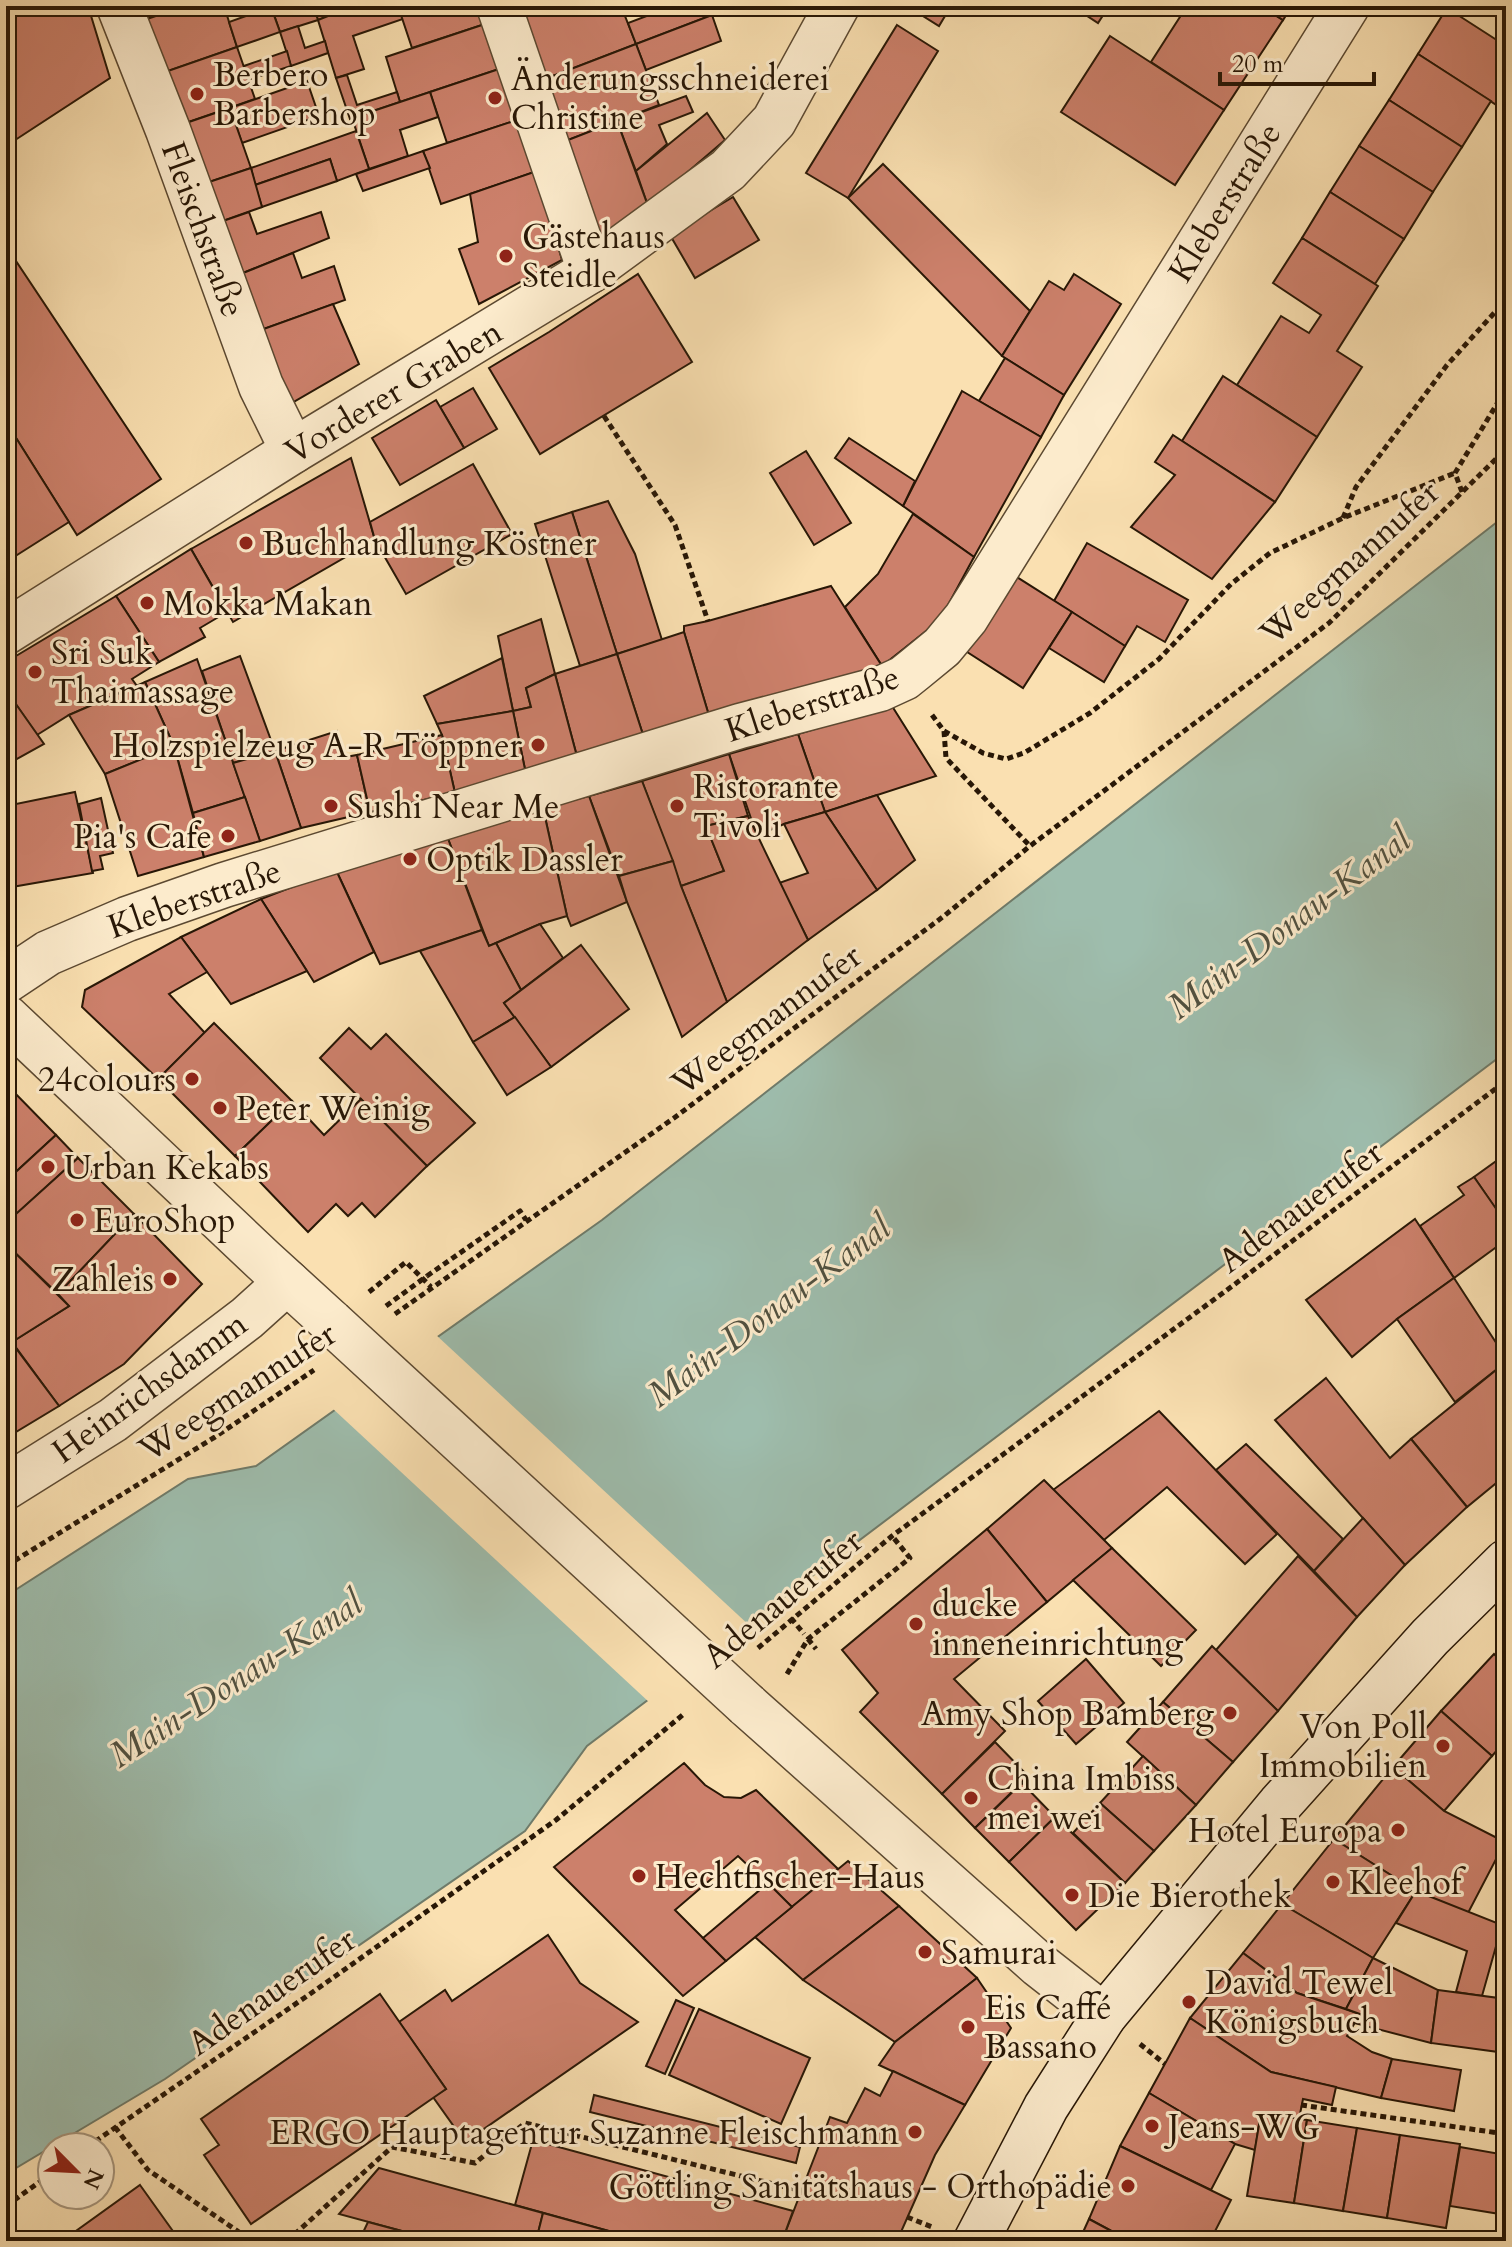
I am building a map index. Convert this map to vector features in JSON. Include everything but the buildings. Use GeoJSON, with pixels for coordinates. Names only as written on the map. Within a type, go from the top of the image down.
{"type":"FeatureCollection","features":[{"type":"Feature","properties":{"kind":"street","name":"Fleischstraße"},"geometry":{"type":"LineString","coordinates":[[119,6],[168,130],[261,386],[293,451]]}},
{"type":"Feature","properties":{"kind":"street"},"geometry":{"type":"LineString","coordinates":[[499,6],[590,271]]}},
{"type":"Feature","properties":{"kind":"street","name":"Vorderer Graben"},"geometry":{"type":"LineString","coordinates":[[6,632],[293,451],[590,271],[728,170],[774,121],[837,6]]}},
{"type":"Feature","properties":{"kind":"street","name":"Kleberstraße"},"geometry":{"type":"LineString","coordinates":[[6,981],[48,953],[127,919],[211,890],[740,726],[880,689],[904,678],[942,647],[966,618],[1347,6]]}},
{"type":"Feature","properties":{"kind":"street"},"geometry":{"type":"LineString","coordinates":[[6,1017],[287,1282],[747,1705],[1039,1965],[1104,2016]]}},
{"type":"Feature","properties":{"kind":"street","name":"Heinrichsdamm"},"geometry":{"type":"LineString","coordinates":[[6,1487],[113,1420],[247,1318],[287,1282]]}},
{"type":"Feature","properties":{"kind":"street"},"geometry":{"type":"LineString","coordinates":[[976,2241],[1046,2107],[1104,2016],[1280,1804],[1430,1637],[1506,1562]]}},
{"type":"Feature","properties":{"kind":"path"},"geometry":{"type":"LineString","coordinates":[[1343,518],[1356,487],[1447,365],[1506,300]]}},
{"type":"Feature","properties":{"kind":"path"},"geometry":{"type":"LineString","coordinates":[[904,678],[944,731],[983,753],[1006,759],[1024,753],[1090,713],[1159,659],[1231,584],[1270,553],[1343,518],[1455,473],[1506,389]]}},
{"type":"Feature","properties":{"kind":"path"},"geometry":{"type":"LineString","coordinates":[[604,416],[675,525],[708,621]]}},
{"type":"Feature","properties":{"kind":"path","name":"Weegmannufer"},"geometry":{"type":"LineString","coordinates":[[394,1314],[661,1127],[1329,623],[1506,449]]}},
{"type":"Feature","properties":{"kind":"path"},"geometry":{"type":"LineString","coordinates":[[1455,473],[1462,492]]}},
{"type":"Feature","properties":{"kind":"path"},"geometry":{"type":"LineString","coordinates":[[944,731],[946,758],[1030,846]]}},
{"type":"Feature","properties":{"kind":"path","name":"Adenauerufer"},"geometry":{"type":"LineString","coordinates":[[747,1658],[892,1536],[1506,1081]]}},
{"type":"Feature","properties":{"kind":"path"},"geometry":{"type":"LineString","coordinates":[[427,1276],[520,1211],[526,1220]]}},
{"type":"Feature","properties":{"kind":"path"},"geometry":{"type":"LineString","coordinates":[[412,1269],[431,1288]]}},
{"type":"Feature","properties":{"kind":"path","name":"Weegmannufer"},"geometry":{"type":"LineString","coordinates":[[6,1566],[215,1437],[319,1367]]}},
{"type":"Feature","properties":{"kind":"path"},"geometry":{"type":"LineString","coordinates":[[816,1649],[808,1639],[910,1558],[892,1536]]}},
{"type":"Feature","properties":{"kind":"path"},"geometry":{"type":"LineString","coordinates":[[791,1618],[804,1634]]}},
{"type":"Feature","properties":{"kind":"path","name":"Adenauerufer"},"geometry":{"type":"LineString","coordinates":[[109,2131],[556,1820],[693,1707]]}},
{"type":"Feature","properties":{"kind":"path"},"geometry":{"type":"LineString","coordinates":[[1301,2105],[1506,2134]]}},
{"type":"Feature","properties":{"kind":"path"},"geometry":{"type":"LineString","coordinates":[[287,2241],[392,2147],[475,2163],[525,2123],[802,2191]]}},
{"type":"Feature","properties":{"kind":"path"},"geometry":{"type":"LineString","coordinates":[[115,2127],[148,2170],[252,2241]]}},
{"type":"Feature","properties":{"kind":"path"},"geometry":{"type":"LineString","coordinates":[[6,2206],[36,2184]]}},
{"type":"Feature","properties":{"kind":"water","name":"Main-Donau-Kanal"},"geometry":{"type":"Polygon","coordinates":[[[1506,515],[1506,1052],[587,1746],[525,1831],[165,2079],[78,2131],[36,2131],[36,2156],[6,2174],[6,1596],[188,1479],[256,1466],[602,1220],[1506,515]]]}},
{"type":"Feature","properties":{"kind":"pier"},"geometry":{"type":"Polygon","coordinates":[[[435,1334],[751,1627],[650,1703],[331,1407],[435,1334]]]}},
{"type":"Feature","properties":{"kind":"place","name":"Berbero Barbershop"},"geometry":{"type":"Point","coordinates":[197,94]}},
{"type":"Feature","properties":{"kind":"place","name":"Änderungsschneiderei Christine"},"geometry":{"type":"Point","coordinates":[495,98]}},
{"type":"Feature","properties":{"kind":"place","name":"Gästehaus Steidle"},"geometry":{"type":"Point","coordinates":[506,256]}},
{"type":"Feature","properties":{"kind":"place","name":"Buchhandlung Köstner"},"geometry":{"type":"Point","coordinates":[246,543]}},
{"type":"Feature","properties":{"kind":"place","name":"Mokka Makan"},"geometry":{"type":"Point","coordinates":[147,603]}},
{"type":"Feature","properties":{"kind":"place","name":"Sri Suk Thaimassage"},"geometry":{"type":"Point","coordinates":[35,672]}},
{"type":"Feature","properties":{"kind":"place","name":"Holzspielzeug A-R Töppner"},"geometry":{"type":"Point","coordinates":[538,745]}},
{"type":"Feature","properties":{"kind":"place","name":"Sushi Near Me"},"geometry":{"type":"Point","coordinates":[331,806]}},
{"type":"Feature","properties":{"kind":"place","name":"Ristorante Tivoli"},"geometry":{"type":"Point","coordinates":[677,806]}},
{"type":"Feature","properties":{"kind":"place","name":"Pia's Cafe"},"geometry":{"type":"Point","coordinates":[228,836]}},
{"type":"Feature","properties":{"kind":"place","name":"Optik Dassler"},"geometry":{"type":"Point","coordinates":[410,859]}},
{"type":"Feature","properties":{"kind":"place","name":"24colours"},"geometry":{"type":"Point","coordinates":[192,1079]}},
{"type":"Feature","properties":{"kind":"place","name":"Peter Weinig"},"geometry":{"type":"Point","coordinates":[220,1108]}},
{"type":"Feature","properties":{"kind":"place","name":"Urban Kekabs"},"geometry":{"type":"Point","coordinates":[48,1167]}},
{"type":"Feature","properties":{"kind":"place","name":"EuroShop"},"geometry":{"type":"Point","coordinates":[77,1220]}},
{"type":"Feature","properties":{"kind":"place","name":"Zahleis"},"geometry":{"type":"Point","coordinates":[170,1279]}},
{"type":"Feature","properties":{"kind":"place","name":"ducke inneneinrichtung"},"geometry":{"type":"Point","coordinates":[916,1624]}},
{"type":"Feature","properties":{"kind":"place","name":"Amy Shop Bamberg"},"geometry":{"type":"Point","coordinates":[1230,1713]}},
{"type":"Feature","properties":{"kind":"place","name":"Von Poll Immobilien"},"geometry":{"type":"Point","coordinates":[1443,1746]}},
{"type":"Feature","properties":{"kind":"place","name":"China Imbiss mei wei"},"geometry":{"type":"Point","coordinates":[971,1798]}},
{"type":"Feature","properties":{"kind":"place","name":"Hotel Europa"},"geometry":{"type":"Point","coordinates":[1398,1830]}},
{"type":"Feature","properties":{"kind":"place","name":"Hechtfischer-Haus"},"geometry":{"type":"Point","coordinates":[639,1876]}},
{"type":"Feature","properties":{"kind":"place","name":"Kleehof"},"geometry":{"type":"Point","coordinates":[1333,1882]}},
{"type":"Feature","properties":{"kind":"place","name":"Die Bierothek"},"geometry":{"type":"Point","coordinates":[1072,1895]}},
{"type":"Feature","properties":{"kind":"place","name":"Samurai"},"geometry":{"type":"Point","coordinates":[925,1952]}},
{"type":"Feature","properties":{"kind":"place","name":"David Tewel Königsbuch"},"geometry":{"type":"Point","coordinates":[1189,2002]}},
{"type":"Feature","properties":{"kind":"place","name":"Eis Caffé Bassano"},"geometry":{"type":"Point","coordinates":[968,2027]}},
{"type":"Feature","properties":{"kind":"place","name":"Jeans-WG"},"geometry":{"type":"Point","coordinates":[1152,2126]}},
{"type":"Feature","properties":{"kind":"place","name":"ERGO Hauptagentur Suzanne Fleischmann"},"geometry":{"type":"Point","coordinates":[915,2132]}},
{"type":"Feature","properties":{"kind":"place","name":"Göttling Sanitätshaus - Orthopädie"},"geometry":{"type":"Point","coordinates":[1128,2186]}}]}
